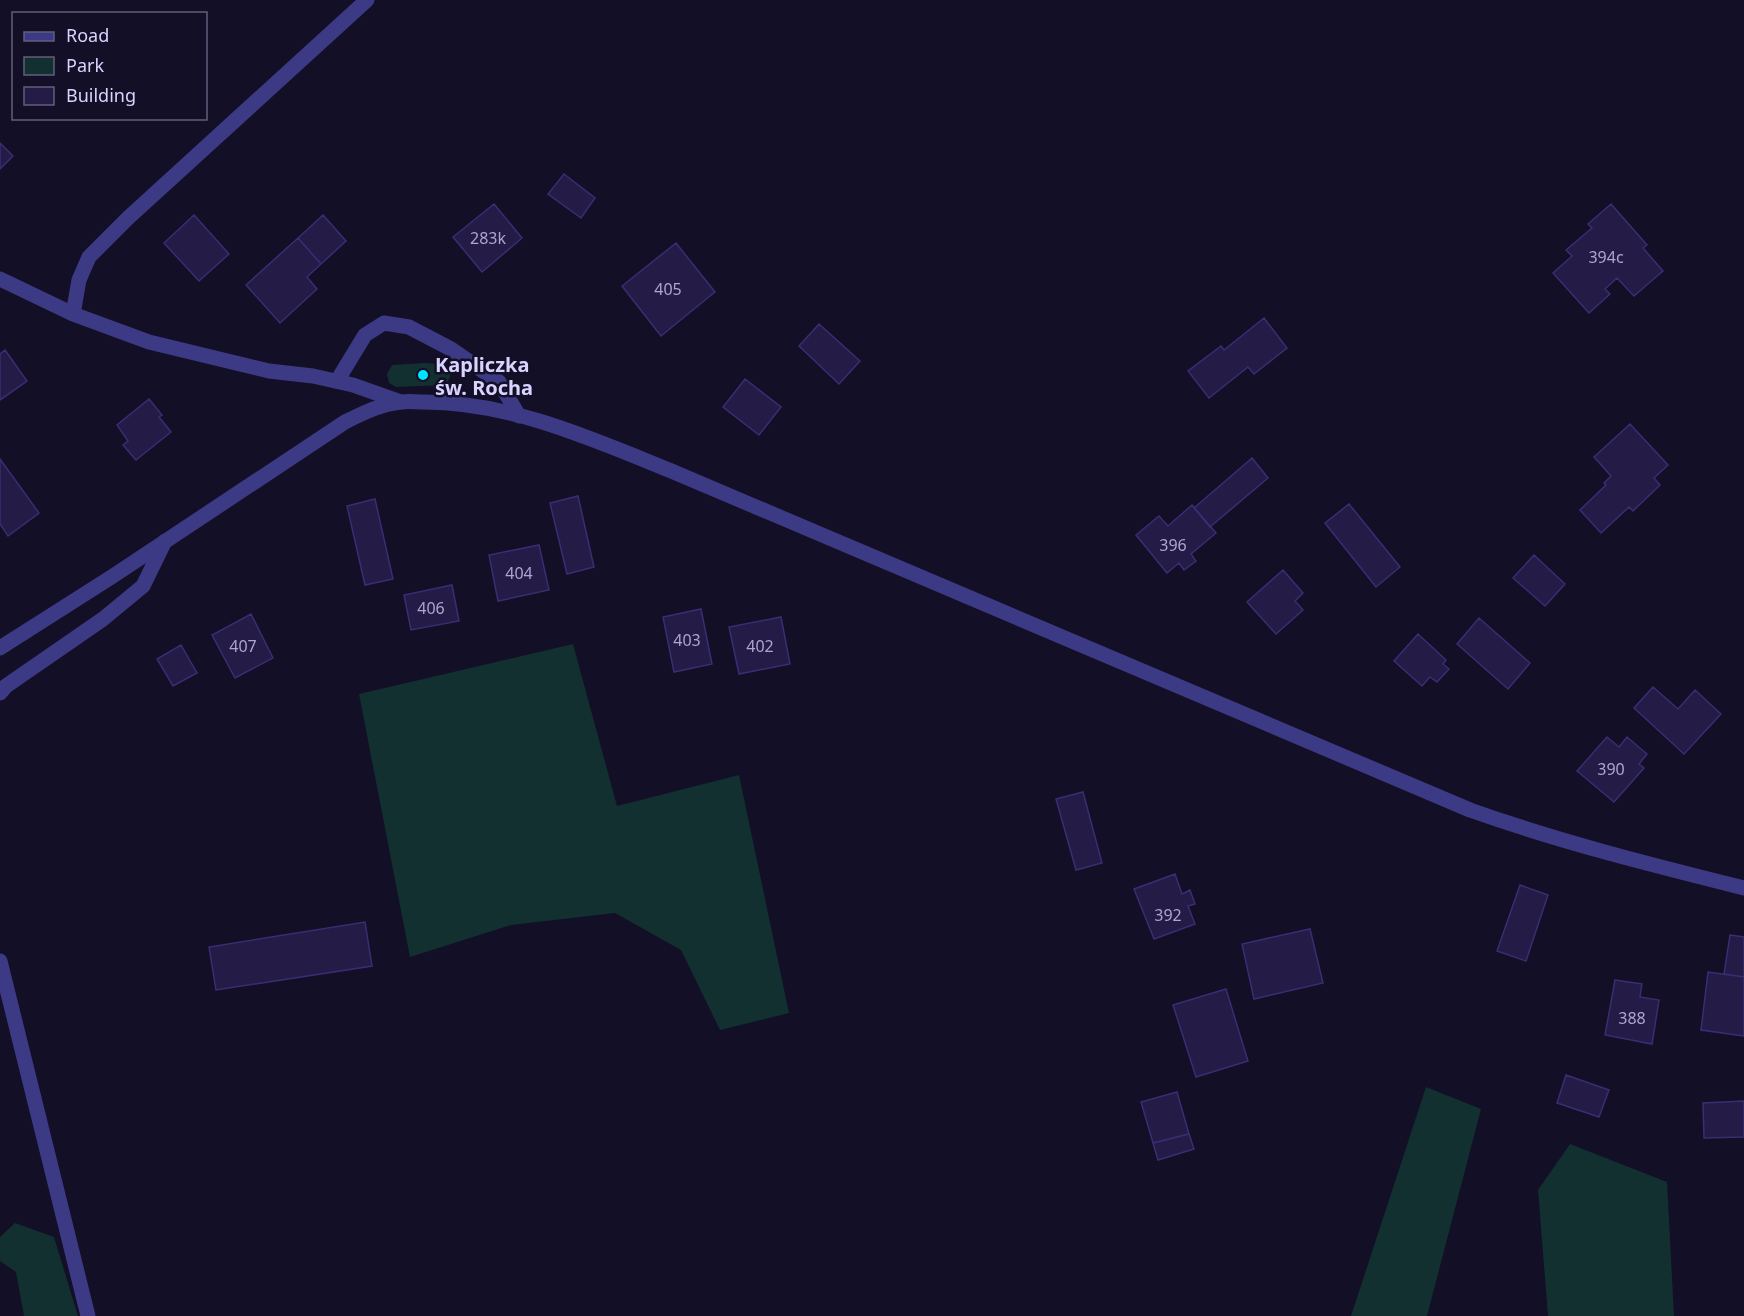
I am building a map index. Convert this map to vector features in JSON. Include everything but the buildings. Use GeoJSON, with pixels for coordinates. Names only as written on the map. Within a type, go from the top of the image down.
{"type":"FeatureCollection","features":[{"type":"Feature","properties":{"kind":"street"},"geometry":{"type":"LineString","coordinates":[[73,314],[79,280],[89,257],[128,218],[367,0]]}},
{"type":"Feature","properties":{"kind":"street"},"geometry":{"type":"LineString","coordinates":[[0,279],[73,314],[149,342],[269,372],[313,376],[337,381],[377,392],[400,402]]}},
{"type":"Feature","properties":{"kind":"street"},"geometry":{"type":"LineString","coordinates":[[337,381],[365,335],[384,323],[409,327],[451,349],[499,382],[519,416]]}},
{"type":"Feature","properties":{"kind":"street"},"geometry":{"type":"LineString","coordinates":[[0,648],[345,422],[370,409],[400,402],[473,405],[519,416],[602,443],[669,470],[1470,810],[1580,846],[1744,888]]}},
{"type":"Feature","properties":{"kind":"street"},"geometry":{"type":"LineString","coordinates":[[0,693],[6,686],[103,620],[143,586],[165,541]]}},
{"type":"Feature","properties":{"kind":"street"},"geometry":{"type":"LineString","coordinates":[[0,961],[88,1316]]}},
{"type":"Feature","properties":{"kind":"green space"},"geometry":{"type":"Polygon","coordinates":[[[437,364],[449,371],[449,379],[445,385],[396,387],[389,383],[387,374],[392,365],[437,364]]]}},
{"type":"Feature","properties":{"kind":"green space"},"geometry":{"type":"Polygon","coordinates":[[[573,644],[617,806],[739,775],[789,1013],[720,1030],[681,950],[615,913],[511,925],[410,957],[359,694],[573,644]]]}},
{"type":"Feature","properties":{"kind":"green space"},"geometry":{"type":"Polygon","coordinates":[[[1426,1087],[1481,1109],[1427,1316],[1351,1316],[1426,1087]]]}},
{"type":"Feature","properties":{"kind":"green space"},"geometry":{"type":"Polygon","coordinates":[[[1570,1144],[1667,1182],[1674,1316],[1548,1316],[1538,1190],[1570,1144]]]}},
{"type":"Feature","properties":{"kind":"green space"},"geometry":{"type":"Polygon","coordinates":[[[15,1223],[54,1237],[78,1316],[24,1316],[16,1272],[0,1261],[0,1237],[15,1223]]]}},
{"type":"Feature","properties":{"kind":"place","name":"Kapliczka św. Rocha"},"geometry":{"type":"Point","coordinates":[423,375]}}]}
